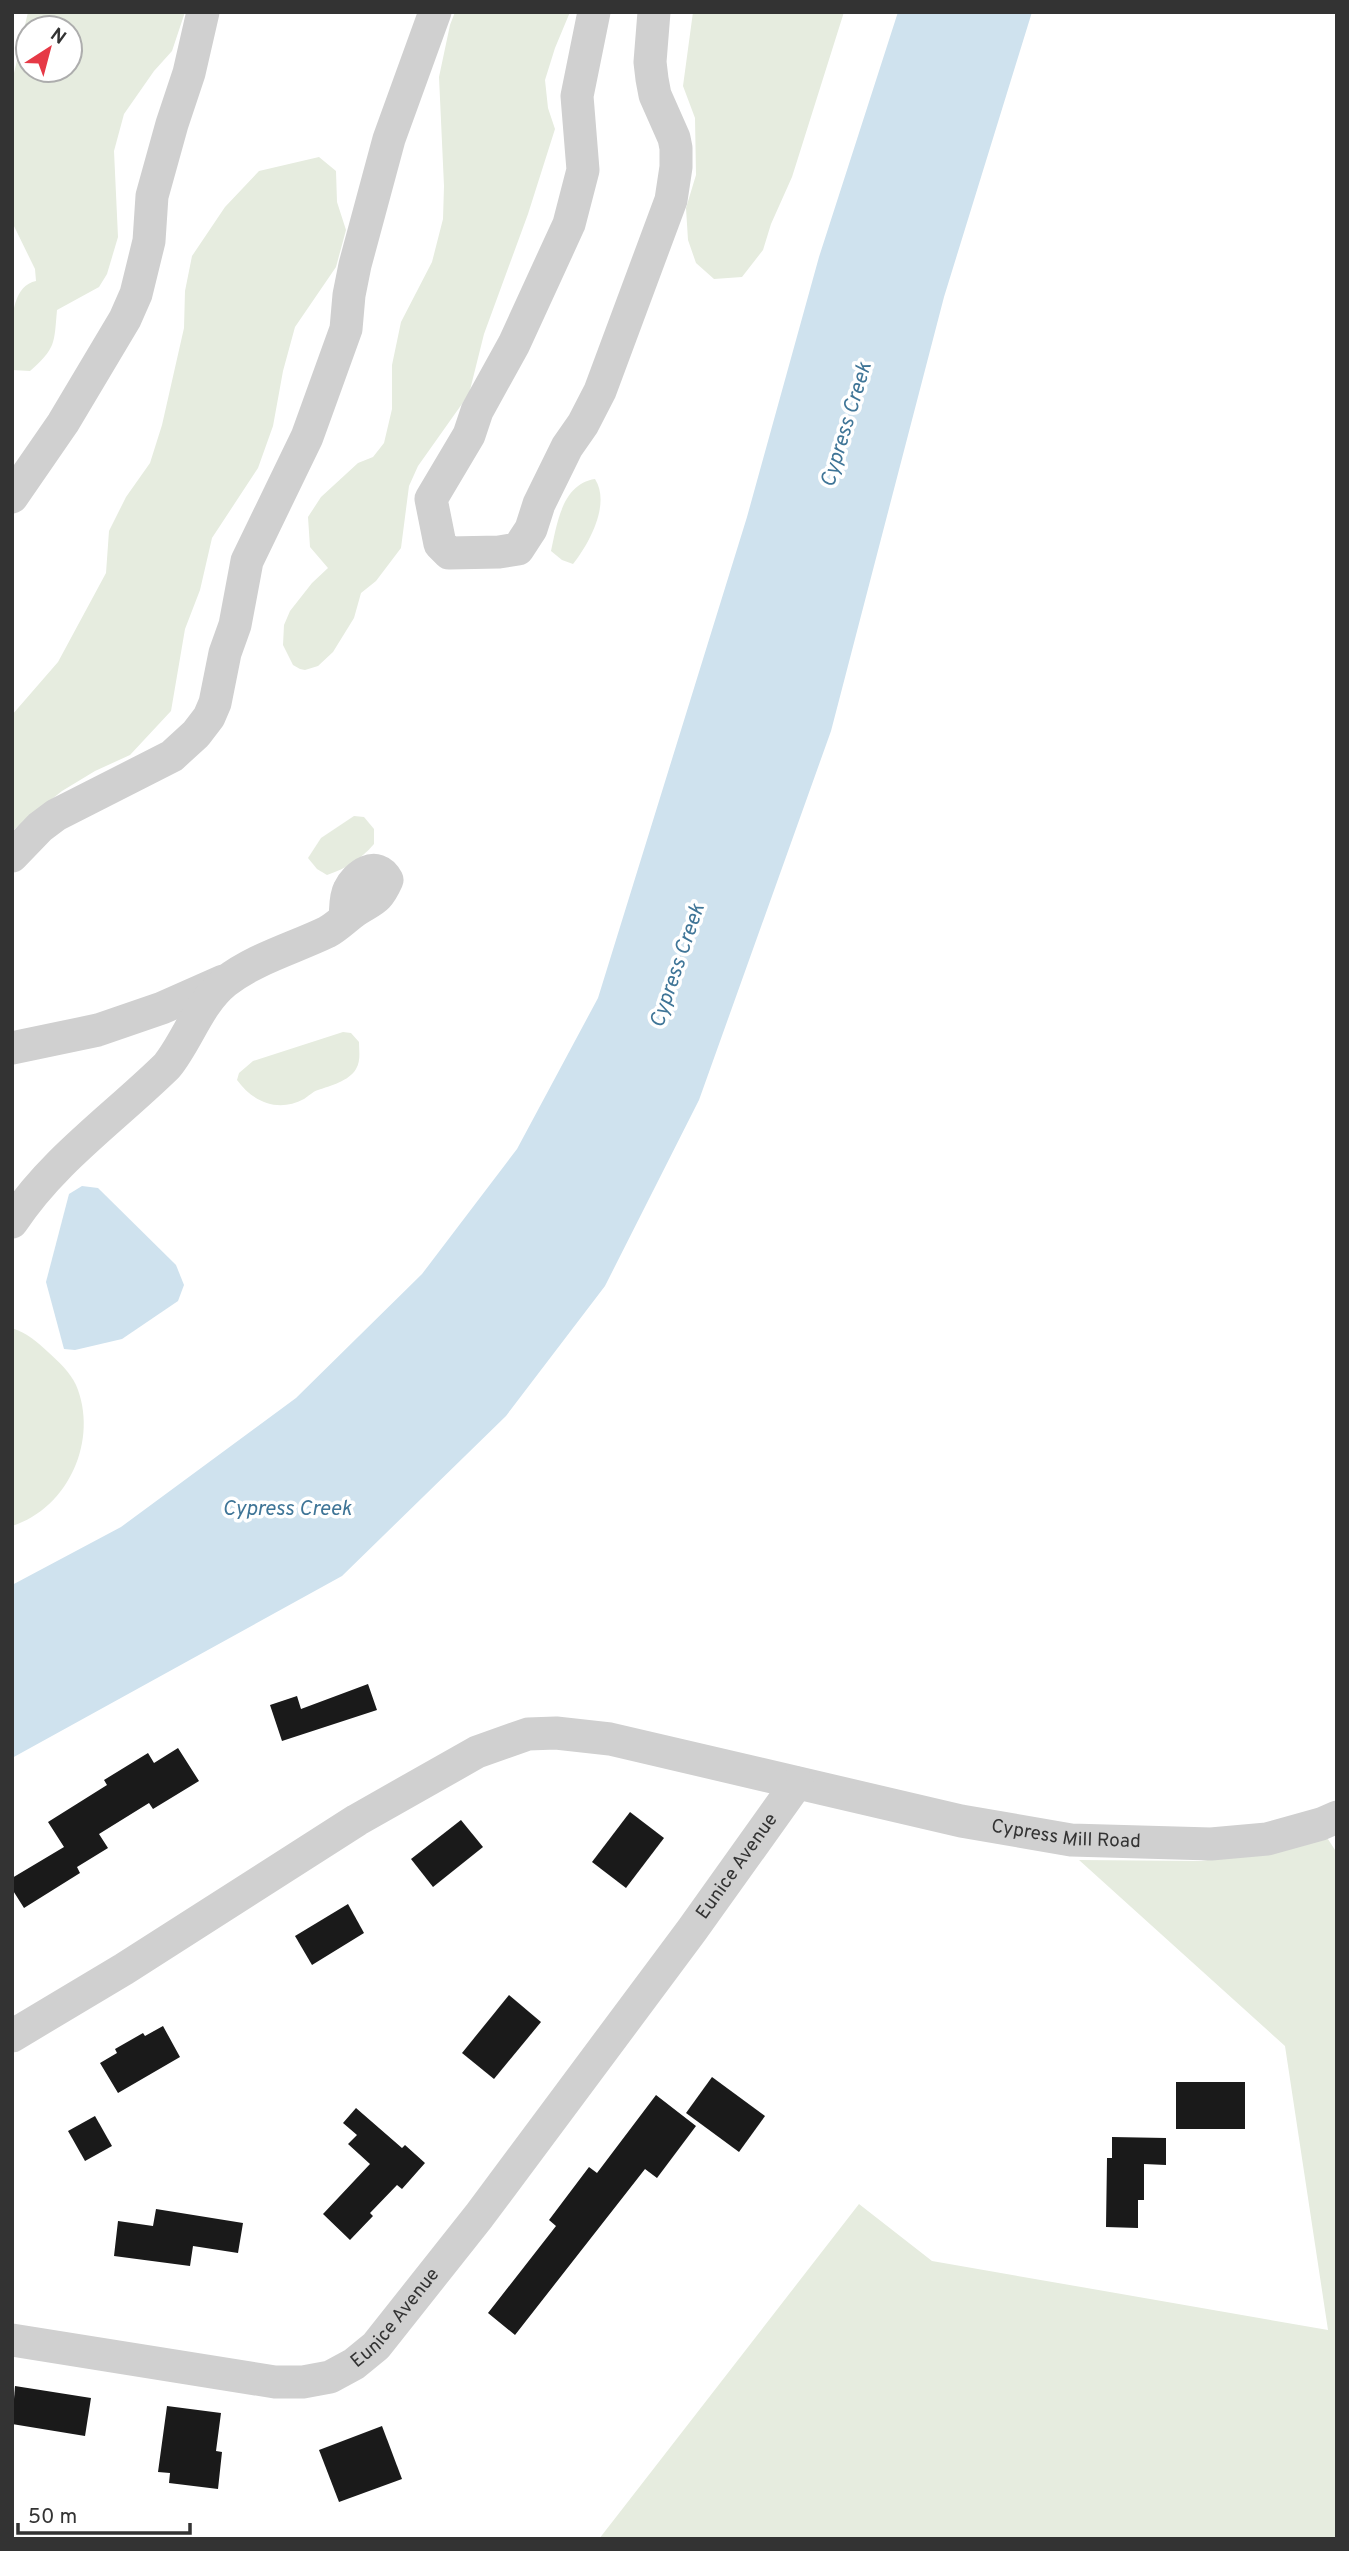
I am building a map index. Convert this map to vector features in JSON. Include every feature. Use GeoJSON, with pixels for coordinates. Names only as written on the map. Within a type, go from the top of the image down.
{"type":"FeatureCollection","features":[{"type":"Feature","properties":{"kind":"street"},"geometry":{"type":"LineString","coordinates":[[12,497],[63,423],[125,319],[136,294],[149,241],[152,196],[189,74],[203,12]]}},
{"type":"Feature","properties":{"kind":"street"},"geometry":{"type":"LineString","coordinates":[[12,856],[40,827],[56,815],[172,756],[197,734],[209,717],[235,625],[247,561],[307,437],[346,329],[355,265],[389,139],[435,12]]}},
{"type":"Feature","properties":{"kind":"street"},"geometry":{"type":"LineString","coordinates":[[594,12],[577,96],[583,170],[569,225],[523,324],[477,411],[469,435],[430,499],[440,544],[449,553],[518,549],[531,529],[539,504],[567,447],[583,424],[615,354],[671,200],[676,167],[674,138],[656,95],[650,62],[654,12]]}},
{"type":"Feature","properties":{"kind":"street"},"geometry":{"type":"LineString","coordinates":[[12,1048],[72,1037],[113,1026],[162,1008],[331,930],[345,918]]}},
{"type":"Feature","properties":{"kind":"street"},"geometry":{"type":"LineString","coordinates":[[12,1222],[44,1180],[85,1139],[167,1066],[212,996],[232,977]]}},
{"type":"Feature","properties":{"kind":"street"},"geometry":{"type":"LineString","coordinates":[[12,2036],[405,1792],[477,1752],[528,1734],[556,1733],[610,1739],[797,1783]]}},
{"type":"Feature","properties":{"kind":"street","name":"Cypress Mill Road"},"geometry":{"type":"LineString","coordinates":[[797,1783],[961,1821],[1071,1840],[1211,1844],[1267,1839],[1337,1817]]}},
{"type":"Feature","properties":{"kind":"street","name":"Eunice Avenue"},"geometry":{"type":"LineString","coordinates":[[12,2340],[275,2382],[303,2382],[330,2377],[354,2364],[376,2346],[479,2216],[692,1930],[797,1783]]}},
{"type":"Feature","properties":{"kind":"shaded area"},"geometry":{"type":"Polygon","coordinates":[[[28,12],[185,12],[172,51],[154,71],[124,114],[114,151],[118,237],[107,274],[99,287],[57,310],[52,345],[45,357],[30,371],[12,370],[11,332],[15,305],[26,286],[36,281],[35,269],[12,222],[14,73],[14,84],[84,84],[84,14],[28,12]]]}},
{"type":"Feature","properties":{"kind":"shaded area"},"geometry":{"type":"Polygon","coordinates":[[[455,12],[570,12],[545,80],[548,108],[555,129],[528,214],[484,334],[469,394],[418,466],[409,486],[401,548],[376,581],[361,593],[354,618],[333,652],[318,666],[300,669],[293,665],[283,645],[284,625],[290,611],[328,568],[310,547],[308,517],[321,497],[358,463],[373,457],[384,443],[392,409],[392,365],[401,322],[432,262],[443,219],[439,77],[455,12]]]}},
{"type":"Feature","properties":{"kind":"shaded area"},"geometry":{"type":"Polygon","coordinates":[[[693,12],[844,12],[792,177],[771,224],[763,250],[742,277],[714,279],[696,263],[688,240],[686,208],[696,175],[695,118],[683,86],[693,12]]]}},
{"type":"Feature","properties":{"kind":"shaded area"},"geometry":{"type":"Polygon","coordinates":[[[319,157],[336,171],[337,202],[346,230],[336,267],[295,327],[283,371],[273,426],[258,468],[212,538],[200,590],[185,629],[171,711],[130,755],[95,771],[62,791],[12,831],[12,715],[58,662],[106,573],[109,531],[126,497],[150,463],[162,425],[184,328],[185,291],[192,256],[225,207],[259,171],[319,157]]]}},
{"type":"Feature","properties":{"kind":"shaded area"},"geometry":{"type":"Polygon","coordinates":[[[595,479],[601,500],[599,512],[591,535],[573,564],[562,560],[551,551],[556,529],[568,497],[584,482],[595,479]]]}},
{"type":"Feature","properties":{"kind":"shaded area"},"geometry":{"type":"Polygon","coordinates":[[[354,816],[364,817],[374,829],[374,844],[353,863],[327,875],[317,869],[308,858],[321,838],[354,816]]]}},
{"type":"Feature","properties":{"kind":"shaded area"},"geometry":{"type":"Polygon","coordinates":[[[343,1032],[351,1033],[359,1042],[358,1066],[344,1080],[304,1099],[285,1105],[267,1103],[243,1088],[237,1080],[239,1073],[253,1061],[343,1032]]]}},
{"type":"Feature","properties":{"kind":"shaded area"},"geometry":{"type":"Polygon","coordinates":[[[12,1328],[35,1341],[71,1376],[82,1406],[84,1427],[81,1449],[63,1488],[49,1504],[32,1517],[12,1526],[12,1328]]]}},
{"type":"Feature","properties":{"kind":"shaded area"},"geometry":{"type":"Polygon","coordinates":[[[1324,1833],[1337,1853],[1337,2539],[599,2539],[859,2204],[932,2261],[1328,2330],[1285,2046],[1079,1860],[1201,1861],[1287,1848],[1324,1833]]]}},
{"type":"Feature","properties":{"kind":"water","name":"Cypress Creek"},"geometry":{"type":"Polygon","coordinates":[[[898,12],[1032,12],[944,297],[831,731],[699,1100],[605,1286],[506,1416],[342,1576],[12,1758],[12,1585],[121,1527],[296,1398],[422,1274],[517,1149],[598,998],[747,517],[819,257],[898,12]]]}},
{"type":"Feature","properties":{"kind":"water"},"geometry":{"type":"Polygon","coordinates":[[[82,1186],[98,1188],[176,1265],[184,1285],[178,1301],[122,1339],[75,1350],[64,1349],[46,1282],[69,1194],[82,1186]]]}},
{"type":"Feature","properties":{"kind":"building"},"geometry":{"type":"Polygon","coordinates":[[[368,1684],[377,1710],[282,1741],[270,1705],[297,1696],[301,1709],[368,1684]]]}},
{"type":"Feature","properties":{"kind":"building"},"geometry":{"type":"Polygon","coordinates":[[[178,1748],[199,1781],[153,1809],[149,1803],[99,1834],[108,1848],[77,1867],[80,1873],[24,1908],[12,1889],[12,1878],[64,1847],[48,1822],[107,1785],[104,1780],[148,1753],[154,1763],[178,1748]]]}},
{"type":"Feature","properties":{"kind":"building"},"geometry":{"type":"Polygon","coordinates":[[[630,1812],[664,1838],[626,1888],[592,1862],[630,1812]]]}},
{"type":"Feature","properties":{"kind":"building"},"geometry":{"type":"Polygon","coordinates":[[[461,1820],[483,1847],[433,1887],[411,1859],[461,1820]]]}},
{"type":"Feature","properties":{"kind":"building"},"geometry":{"type":"Polygon","coordinates":[[[348,1904],[364,1933],[312,1965],[295,1936],[348,1904]]]}},
{"type":"Feature","properties":{"kind":"building"},"geometry":{"type":"Polygon","coordinates":[[[509,1995],[541,2022],[494,2079],[462,2053],[509,1995]]]}},
{"type":"Feature","properties":{"kind":"building"},"geometry":{"type":"Polygon","coordinates":[[[163,2026],[180,2057],[118,2093],[100,2063],[117,2053],[115,2049],[143,2033],[145,2036],[163,2026]]]}},
{"type":"Feature","properties":{"kind":"building"},"geometry":{"type":"Polygon","coordinates":[[[712,2077],[765,2116],[739,2152],[686,2113],[712,2077]]]}},
{"type":"Feature","properties":{"kind":"building"},"geometry":{"type":"Polygon","coordinates":[[[1176,2082],[1245,2082],[1245,2129],[1176,2129],[1176,2082]]]}},
{"type":"Feature","properties":{"kind":"building"},"geometry":{"type":"Polygon","coordinates":[[[656,2095],[696,2126],[657,2178],[645,2169],[515,2335],[488,2313],[556,2226],[549,2220],[589,2167],[597,2173],[656,2095]]]}},
{"type":"Feature","properties":{"kind":"building"},"geometry":{"type":"Polygon","coordinates":[[[356,2108],[402,2148],[405,2145],[425,2163],[402,2189],[397,2185],[370,2213],[373,2216],[350,2240],[323,2214],[370,2164],[348,2144],[357,2135],[343,2123],[356,2108]]]}},
{"type":"Feature","properties":{"kind":"building"},"geometry":{"type":"Polygon","coordinates":[[[95,2116],[112,2146],[85,2161],[68,2131],[95,2116]]]}},
{"type":"Feature","properties":{"kind":"building"},"geometry":{"type":"Polygon","coordinates":[[[1112,2137],[1166,2138],[1166,2165],[1144,2164],[1144,2200],[1138,2200],[1138,2228],[1106,2227],[1107,2158],[1112,2158],[1112,2137]]]}},
{"type":"Feature","properties":{"kind":"building"},"geometry":{"type":"Polygon","coordinates":[[[156,2209],[243,2223],[238,2253],[193,2246],[190,2266],[114,2256],[118,2221],[153,2226],[156,2209]]]}},
{"type":"Feature","properties":{"kind":"building"},"geometry":{"type":"Polygon","coordinates":[[[15,2386],[91,2398],[85,2436],[12,2424],[15,2386]]]}},
{"type":"Feature","properties":{"kind":"building"},"geometry":{"type":"Polygon","coordinates":[[[167,2406],[221,2413],[216,2451],[222,2452],[218,2489],[169,2483],[170,2473],[158,2472],[167,2406]]]}},
{"type":"Feature","properties":{"kind":"building"},"geometry":{"type":"Polygon","coordinates":[[[382,2426],[402,2479],[339,2502],[319,2450],[382,2426]]]}}]}
